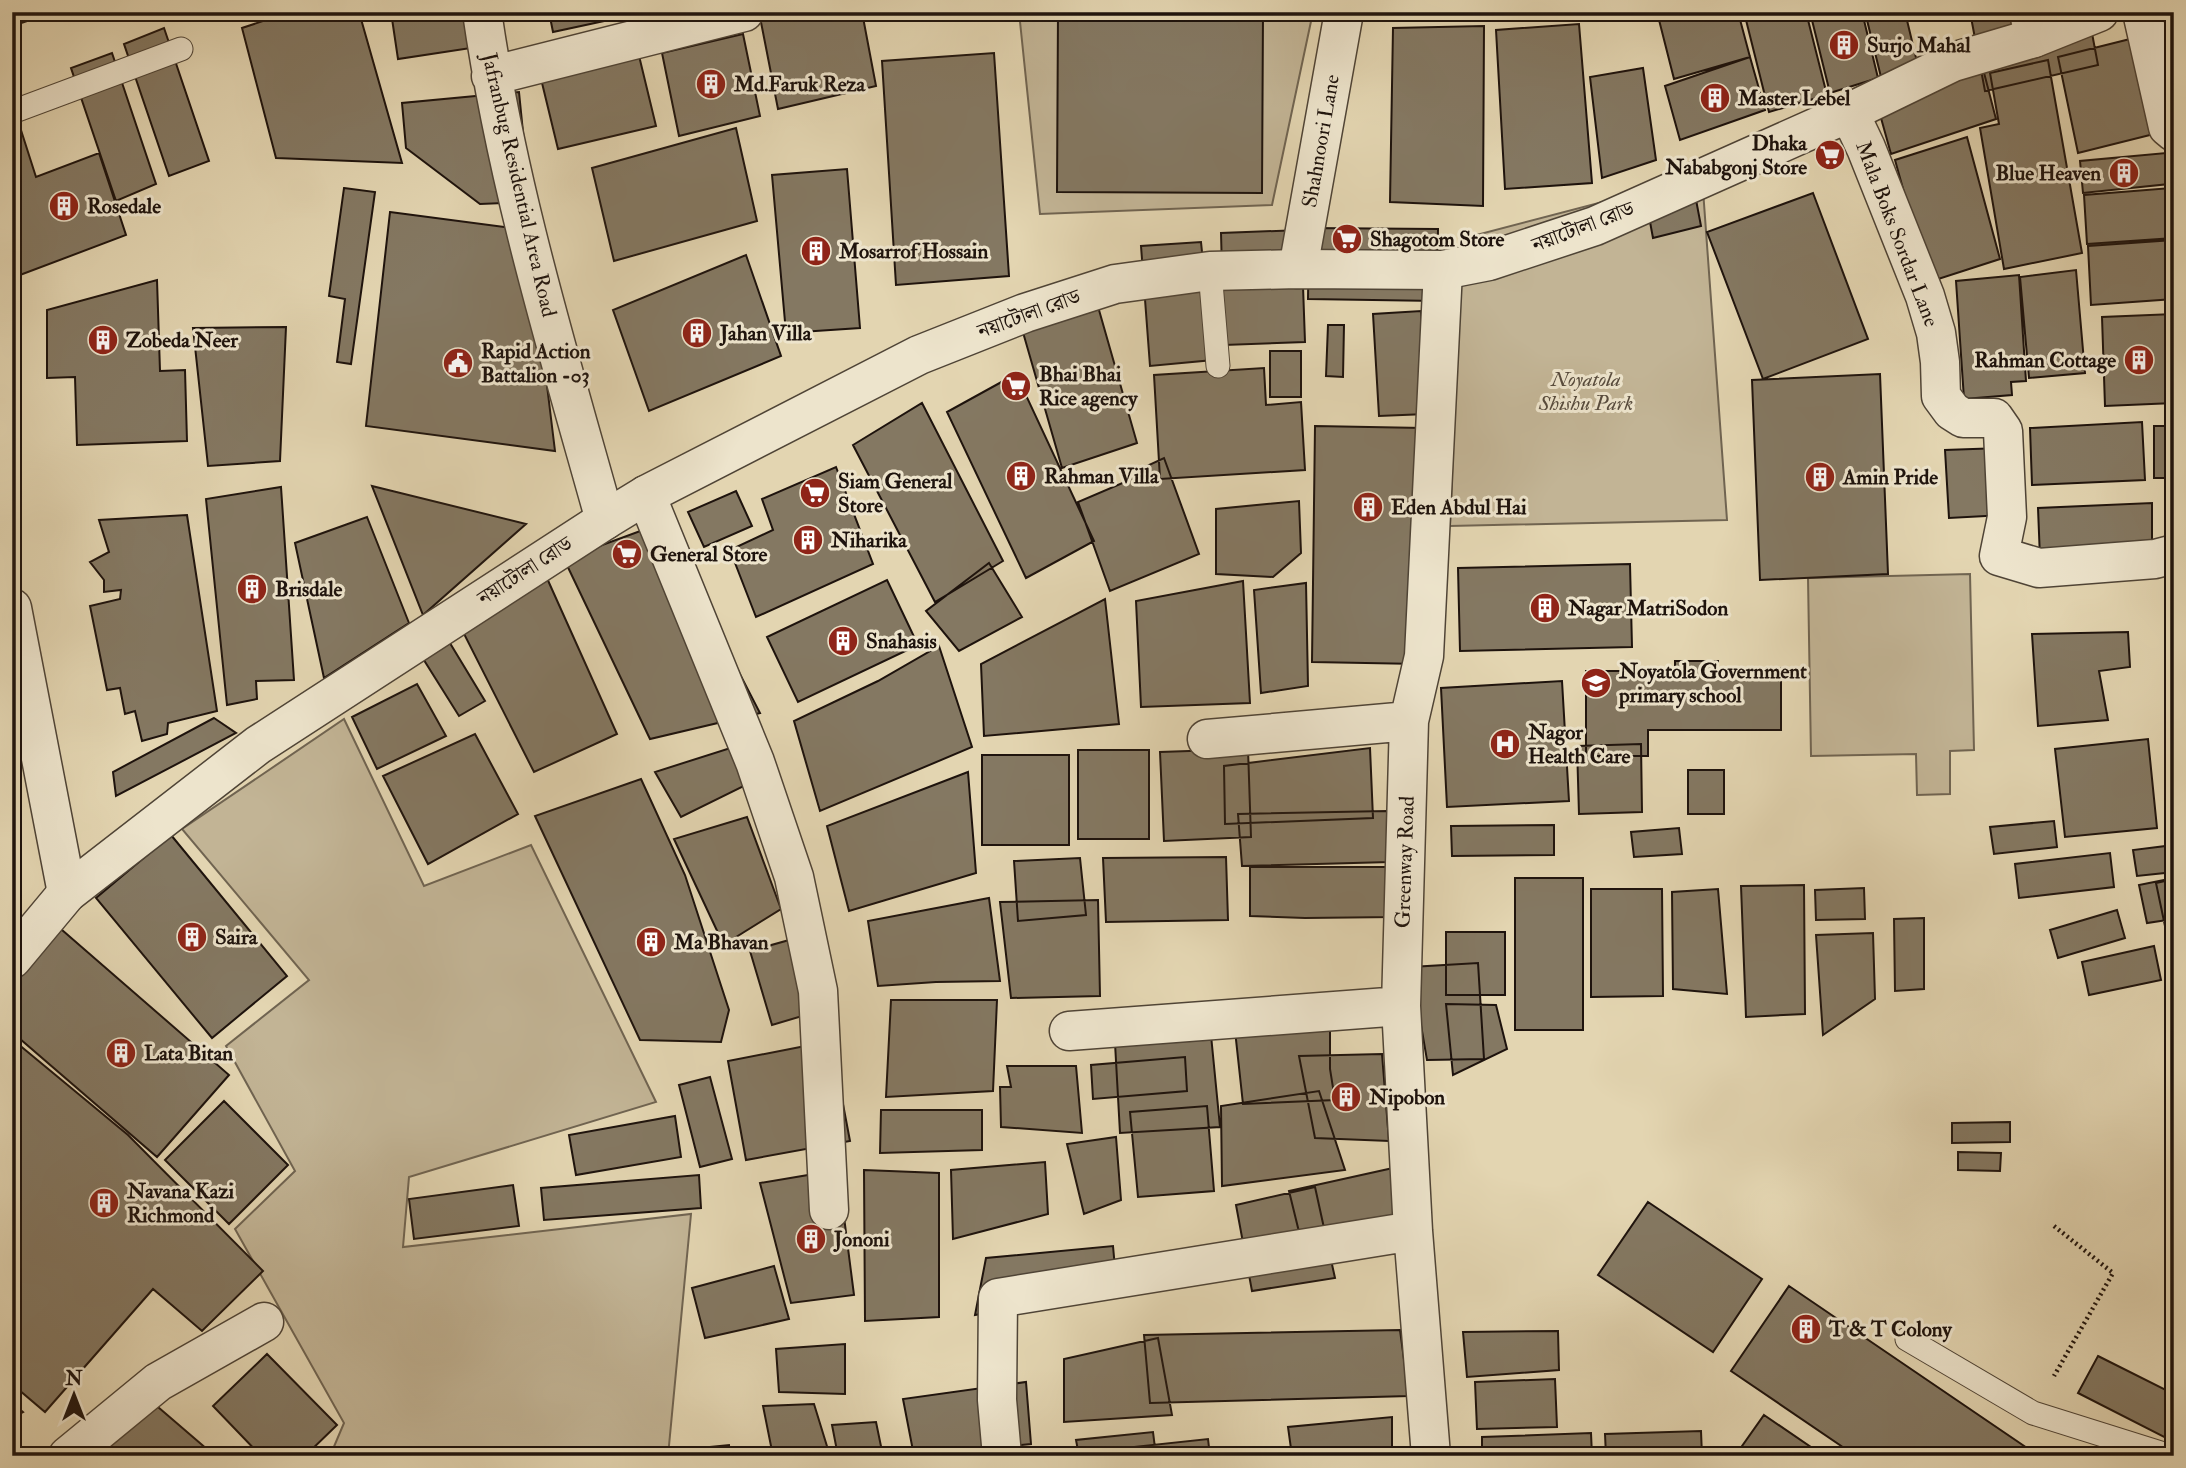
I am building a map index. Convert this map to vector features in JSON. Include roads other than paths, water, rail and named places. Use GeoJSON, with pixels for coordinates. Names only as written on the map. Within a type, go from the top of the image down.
{"type":"FeatureCollection","features":[{"type":"Feature","properties":{"kind":"street","name":"Jafranbug Residential Area Road"},"geometry":{"type":"LineString","coordinates":[[482,12],[491,76],[526,240],[605,520]]}},
{"type":"Feature","properties":{"kind":"street"},"geometry":{"type":"LineString","coordinates":[[491,76],[744,12]]}},
{"type":"Feature","properties":{"kind":"street","name":"Shahnoori Lane"},"geometry":{"type":"LineString","coordinates":[[1298,269],[1344,12]]}},
{"type":"Feature","properties":{"kind":"street","name":"নয়াটোলা রোড"},"geometry":{"type":"LineString","coordinates":[[12,959],[67,893],[258,745],[646,495],[919,355],[1025,313],[1115,284],[1210,271],[1443,270],[1489,261],[1595,226],[1846,114],[2032,25],[2099,12]]}},
{"type":"Feature","properties":{"kind":"street"},"geometry":{"type":"LineString","coordinates":[[2142,12],[2168,127],[2174,132]]}},
{"type":"Feature","properties":{"kind":"street","name":"Mala Boks Sordar Lane"},"geometry":{"type":"LineString","coordinates":[[1846,114],[1866,148],[1925,296],[1936,333],[1941,396],[1952,411],[1963,418],[1994,418],[2003,431],[2007,517],[1999,556],[2039,568],[2155,559],[2174,554]]}},
{"type":"Feature","properties":{"kind":"street","name":"Greenway Road"},"geometry":{"type":"LineString","coordinates":[[1431,1456],[1413,1231],[1401,1006],[1409,721],[1424,656],[1443,270]]}},
{"type":"Feature","properties":{"kind":"street"},"geometry":{"type":"LineString","coordinates":[[646,495],[755,762],[794,877],[818,991],[829,1210]]}},
{"type":"Feature","properties":{"kind":"street"},"geometry":{"type":"LineString","coordinates":[[12,608],[67,893]]}},
{"type":"Feature","properties":{"kind":"street"},"geometry":{"type":"LineString","coordinates":[[1207,739],[1409,721]]}},
{"type":"Feature","properties":{"kind":"street"},"geometry":{"type":"LineString","coordinates":[[1069,1031],[1401,1006]]}},
{"type":"Feature","properties":{"kind":"street"},"geometry":{"type":"LineString","coordinates":[[1002,1456],[997,1400],[998,1297],[1413,1231]]}},
{"type":"Feature","properties":{"kind":"street"},"geometry":{"type":"LineString","coordinates":[[68,1456],[158,1381],[264,1322]]}},
{"type":"Feature","properties":{"kind":"lane"},"geometry":{"type":"LineString","coordinates":[[12,112],[181,49]]}},
{"type":"Feature","properties":{"kind":"lane"},"geometry":{"type":"LineString","coordinates":[[1210,271],[1218,366]]}},
{"type":"Feature","properties":{"kind":"lane"},"geometry":{"type":"LineString","coordinates":[[1907,1339],[2033,1413],[2170,1456]]}},
{"type":"Feature","properties":{"kind":"place","name":"Surjo Mahal"},"geometry":{"type":"Point","coordinates":[1844,45]}},
{"type":"Feature","properties":{"kind":"place","name":"Md.Faruk Reza"},"geometry":{"type":"Point","coordinates":[711,84]}},
{"type":"Feature","properties":{"kind":"place","name":"Master Lebel"},"geometry":{"type":"Point","coordinates":[1715,98]}},
{"type":"Feature","properties":{"kind":"place","name":"Dhaka Nababgonj Store"},"geometry":{"type":"Point","coordinates":[1830,155]}},
{"type":"Feature","properties":{"kind":"place","name":"Blue Heaven"},"geometry":{"type":"Point","coordinates":[2124,173]}},
{"type":"Feature","properties":{"kind":"place","name":"Rosedale"},"geometry":{"type":"Point","coordinates":[64,206]}},
{"type":"Feature","properties":{"kind":"place","name":"Shagotom Store"},"geometry":{"type":"Point","coordinates":[1347,239]}},
{"type":"Feature","properties":{"kind":"place","name":"Mosarrof Hossain"},"geometry":{"type":"Point","coordinates":[816,251]}},
{"type":"Feature","properties":{"kind":"place","name":"Jahan Villa"},"geometry":{"type":"Point","coordinates":[697,333]}},
{"type":"Feature","properties":{"kind":"place","name":"Zobeda Neer"},"geometry":{"type":"Point","coordinates":[103,340]}},
{"type":"Feature","properties":{"kind":"place","name":"Rahman Cottage"},"geometry":{"type":"Point","coordinates":[2139,360]}},
{"type":"Feature","properties":{"kind":"place","name":"Rapid Action Battalion -03"},"geometry":{"type":"Point","coordinates":[458,363]}},
{"type":"Feature","properties":{"kind":"place","name":"Bhai Bhai Rice agency"},"geometry":{"type":"Point","coordinates":[1016,386]}},
{"type":"Feature","properties":{"kind":"place","name":"Rahman Villa"},"geometry":{"type":"Point","coordinates":[1021,476]}},
{"type":"Feature","properties":{"kind":"place","name":"Amin Pride"},"geometry":{"type":"Point","coordinates":[1820,477]}},
{"type":"Feature","properties":{"kind":"place","name":"Siam General Store"},"geometry":{"type":"Point","coordinates":[815,493]}},
{"type":"Feature","properties":{"kind":"place","name":"Eden Abdul Hai"},"geometry":{"type":"Point","coordinates":[1368,507]}},
{"type":"Feature","properties":{"kind":"place","name":"Niharika"},"geometry":{"type":"Point","coordinates":[808,540]}},
{"type":"Feature","properties":{"kind":"place","name":"General Store"},"geometry":{"type":"Point","coordinates":[627,554]}},
{"type":"Feature","properties":{"kind":"place","name":"Brisdale"},"geometry":{"type":"Point","coordinates":[252,589]}},
{"type":"Feature","properties":{"kind":"place","name":"Nagar MatriSodon"},"geometry":{"type":"Point","coordinates":[1545,608]}},
{"type":"Feature","properties":{"kind":"place","name":"Snahasis"},"geometry":{"type":"Point","coordinates":[843,641]}},
{"type":"Feature","properties":{"kind":"place","name":"Noyatola Government primary school"},"geometry":{"type":"Point","coordinates":[1596,683]}},
{"type":"Feature","properties":{"kind":"place","name":"Nagor Health Care"},"geometry":{"type":"Point","coordinates":[1505,744]}},
{"type":"Feature","properties":{"kind":"place","name":"Saira"},"geometry":{"type":"Point","coordinates":[192,937]}},
{"type":"Feature","properties":{"kind":"place","name":"Ma Bhavan"},"geometry":{"type":"Point","coordinates":[651,942]}},
{"type":"Feature","properties":{"kind":"place","name":"Lata Bitan"},"geometry":{"type":"Point","coordinates":[121,1053]}},
{"type":"Feature","properties":{"kind":"place","name":"Nipobon"},"geometry":{"type":"Point","coordinates":[1346,1097]}},
{"type":"Feature","properties":{"kind":"place","name":"Navana Kazi Richmond"},"geometry":{"type":"Point","coordinates":[104,1203]}},
{"type":"Feature","properties":{"kind":"place","name":"Jononi"},"geometry":{"type":"Point","coordinates":[811,1239]}},
{"type":"Feature","properties":{"kind":"place","name":"T & T Colony"},"geometry":{"type":"Point","coordinates":[1806,1329]}},
{"type":"Feature","properties":{"kind":"park label","name":"Noyatola Shishu Park"},"geometry":{"type":"Point","coordinates":[1586,391]}}]}
